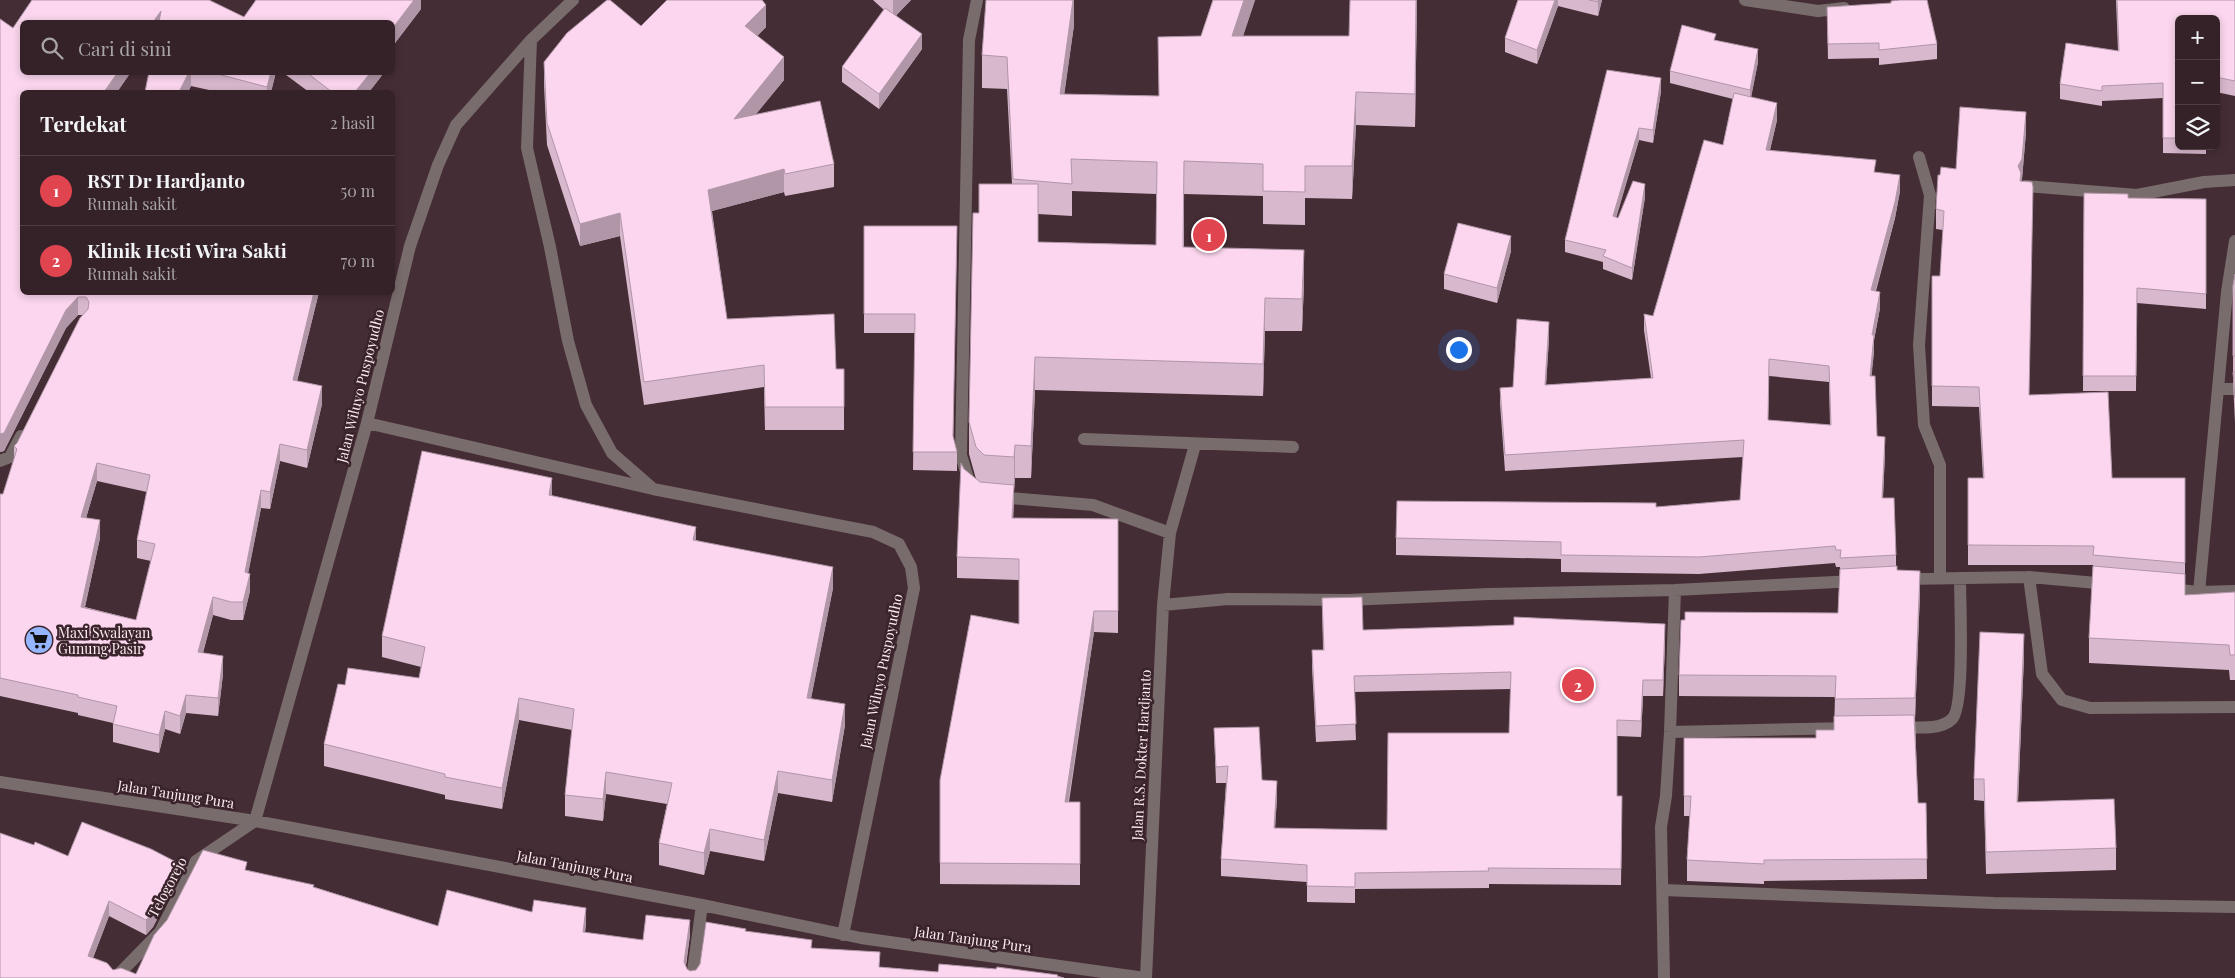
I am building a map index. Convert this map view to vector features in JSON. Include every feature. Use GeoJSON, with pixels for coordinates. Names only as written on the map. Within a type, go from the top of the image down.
{"type":"FeatureCollection","features":[{"type":"Feature","properties":{"kind":"street","name":"Jalan Wiluyo Puspoyudho"},"geometry":{"type":"LineString","coordinates":[[255,821],[367,423],[410,246],[438,165],[456,125],[530,40],[572,0]]}},
{"type":"Feature","properties":{"kind":"street"},"geometry":{"type":"LineString","coordinates":[[977,0],[969,40],[961,455],[969,484],[985,495],[1093,504],[1170,533]]}},
{"type":"Feature","properties":{"kind":"street"},"geometry":{"type":"LineString","coordinates":[[1745,0],[1818,11],[1855,7]]}},
{"type":"Feature","properties":{"kind":"street"},"geometry":{"type":"LineString","coordinates":[[530,40],[527,148],[550,247],[568,340],[586,405],[612,453],[653,489]]}},
{"type":"Feature","properties":{"kind":"street"},"geometry":{"type":"LineString","coordinates":[[1919,157],[1930,195],[1919,345],[1924,425],[1940,465],[1940,578]]}},
{"type":"Feature","properties":{"kind":"street"},"geometry":{"type":"LineString","coordinates":[[2026,186],[2137,195],[2204,182],[2235,180]]}},
{"type":"Feature","properties":{"kind":"street"},"geometry":{"type":"LineString","coordinates":[[2198,592],[2235,241]]}},
{"type":"Feature","properties":{"kind":"street"},"geometry":{"type":"LineString","coordinates":[[2218,389],[2235,389]]}},
{"type":"Feature","properties":{"kind":"street"},"geometry":{"type":"LineString","coordinates":[[0,460],[10,457],[28,421]]}},
{"type":"Feature","properties":{"kind":"street","name":"Jalan Wiluyo Puspoyudho"},"geometry":{"type":"LineString","coordinates":[[367,423],[653,489],[872,532],[898,544],[911,567],[914,588],[843,935]]}},
{"type":"Feature","properties":{"kind":"street"},"geometry":{"type":"LineString","coordinates":[[1084,439],[1195,445],[1293,447]]}},
{"type":"Feature","properties":{"kind":"street","name":"Jalan R.S. Dokter Hardjanto"},"geometry":{"type":"LineString","coordinates":[[1145,978],[1162,605],[1170,533],[1195,445]]}},
{"type":"Feature","properties":{"kind":"street"},"geometry":{"type":"LineString","coordinates":[[1891,580],[2030,577],[2119,585]]}},
{"type":"Feature","properties":{"kind":"street"},"geometry":{"type":"LineString","coordinates":[[2030,577],[2042,674],[2062,700],[2090,708],[2235,707]]}},
{"type":"Feature","properties":{"kind":"street"},"geometry":{"type":"LineString","coordinates":[[1886,728],[1935,726],[1952,720],[1957,712],[1960,690],[1960,578]]}},
{"type":"Feature","properties":{"kind":"street"},"geometry":{"type":"LineString","coordinates":[[1162,605],[1228,599],[1348,600],[1489,594],[1674,590],[1871,581]]}},
{"type":"Feature","properties":{"kind":"street"},"geometry":{"type":"LineString","coordinates":[[2159,589],[2198,592],[2235,590]]}},
{"type":"Feature","properties":{"kind":"street"},"geometry":{"type":"LineString","coordinates":[[1664,978],[1661,827],[1666,796],[1670,732],[1674,590]]}},
{"type":"Feature","properties":{"kind":"street"},"geometry":{"type":"LineString","coordinates":[[1670,732],[1867,728]]}},
{"type":"Feature","properties":{"kind":"street","name":"Jalan Tanjung Pura"},"geometry":{"type":"LineString","coordinates":[[0,782],[255,821],[702,905],[843,935],[1145,978]]}},
{"type":"Feature","properties":{"kind":"street","name":"Telogorejo"},"geometry":{"type":"LineString","coordinates":[[115,978],[160,932],[196,861],[255,821]]}},
{"type":"Feature","properties":{"kind":"street"},"geometry":{"type":"LineString","coordinates":[[1663,890],[1994,903],[2235,907]]}},
{"type":"Feature","properties":{"kind":"street"},"geometry":{"type":"LineString","coordinates":[[692,978],[702,905]]}},
{"type":"Feature","properties":{"kind":"building"},"geometry":{"type":"Polygon","coordinates":[[[32,0],[209,0],[244,17],[256,0],[414,0],[395,25],[395,20],[159,20],[161,11],[154,20],[20,20],[20,75],[116,75],[105,90],[20,90],[20,295],[313,295],[293,380],[322,386],[307,450],[280,444],[270,492],[261,490],[245,572],[250,574],[243,602],[231,602],[213,597],[198,652],[223,656],[218,698],[186,695],[180,716],[165,711],[159,735],[113,724],[117,706],[78,697],[78,695],[0,678],[0,494],[3,494],[17,449],[14,446],[80,318],[88,309],[89,302],[86,297],[78,297],[66,310],[4,433],[0,434],[0,19],[13,28],[32,0]],[[97,463],[81,517],[100,520],[81,607],[136,620],[155,544],[137,540],[150,475],[97,463]]]}},
{"type":"Feature","properties":{"kind":"building"},"geometry":{"type":"Polygon","coordinates":[[[607,0],[610,0],[641,26],[667,0],[762,0],[766,5],[745,26],[784,57],[734,119],[820,101],[834,164],[785,174],[784,169],[708,190],[727,319],[834,314],[836,369],[844,369],[844,407],[765,407],[764,365],[644,382],[620,213],[580,224],[547,123],[544,62],[567,33],[607,0]]]}},
{"type":"Feature","properties":{"kind":"building"},"geometry":{"type":"Polygon","coordinates":[[[986,0],[1073,0],[1060,94],[1159,96],[1158,37],[1201,36],[1213,0],[1244,0],[1232,36],[1349,36],[1350,0],[1416,0],[1415,94],[1356,92],[1352,166],[1305,166],[1305,192],[1263,191],[1263,164],[1184,161],[1183,247],[1304,250],[1302,299],[1265,298],[1263,364],[1035,357],[1031,446],[1015,445],[1014,457],[984,455],[976,447],[969,422],[973,213],[979,213],[979,184],[1038,184],[1038,242],[1156,245],[1157,162],[1071,159],[1072,184],[1013,179],[1007,57],[982,55],[986,0]]]}},
{"type":"Feature","properties":{"kind":"building"},"geometry":{"type":"Polygon","coordinates":[[[1518,0],[1555,0],[1537,50],[1505,38],[1518,0]]]}},
{"type":"Feature","properties":{"kind":"building"},"geometry":{"type":"Polygon","coordinates":[[[1927,0],[1937,44],[1879,50],[1879,43],[1828,44],[1827,7],[1891,3],[1891,1],[1927,0]]]}},
{"type":"Feature","properties":{"kind":"building"},"geometry":{"type":"Polygon","coordinates":[[[2117,0],[2235,0],[2235,81],[2220,78],[2220,15],[2175,15],[2175,138],[2163,138],[2163,83],[2102,86],[2102,91],[2060,84],[2066,43],[2119,51],[2117,0]]]}},
{"type":"Feature","properties":{"kind":"building"},"geometry":{"type":"Polygon","coordinates":[[[885,8],[922,34],[879,94],[842,67],[885,8]]]}},
{"type":"Feature","properties":{"kind":"building"},"geometry":{"type":"Polygon","coordinates":[[[1682,25],[1716,34],[1714,40],[1758,49],[1750,90],[1670,71],[1682,25]]]}},
{"type":"Feature","properties":{"kind":"building"},"geometry":{"type":"Polygon","coordinates":[[[1607,70],[1661,78],[1653,130],[1639,128],[1613,216],[1618,218],[1633,181],[1645,184],[1632,268],[1603,256],[1606,250],[1565,240],[1607,70]]]}},
{"type":"Feature","properties":{"kind":"building"},"geometry":{"type":"Polygon","coordinates":[[[148,75],[188,75],[180,90],[145,90],[148,75]]]}},
{"type":"Feature","properties":{"kind":"building"},"geometry":{"type":"Polygon","coordinates":[[[221,75],[270,75],[267,87],[221,75]]]}},
{"type":"Feature","properties":{"kind":"building"},"geometry":{"type":"Polygon","coordinates":[[[310,75],[369,75],[357,90],[329,90],[310,75]]]}},
{"type":"Feature","properties":{"kind":"building"},"geometry":{"type":"Polygon","coordinates":[[[1734,93],[1777,103],[1766,150],[1876,160],[1874,172],[1900,175],[1895,202],[1871,290],[1880,292],[1872,335],[1874,335],[1870,376],[1875,376],[1877,436],[1885,437],[1882,498],[1894,498],[1896,555],[1840,558],[1841,550],[1836,550],[1835,546],[1699,557],[1561,555],[1561,542],[1396,538],[1397,501],[1656,503],[1656,507],[1740,500],[1744,440],[1505,455],[1500,388],[1513,387],[1517,319],[1549,322],[1545,385],[1653,378],[1644,314],[1653,316],[1704,140],[1723,145],[1734,93]],[[1769,359],[1768,420],[1831,425],[1829,366],[1769,359]]]}},
{"type":"Feature","properties":{"kind":"building"},"geometry":{"type":"Polygon","coordinates":[[[1960,107],[2026,112],[2022,159],[2018,166],[2021,173],[2020,181],[2032,182],[2033,187],[2029,395],[2108,392],[2112,478],[2185,478],[2185,563],[2093,555],[2094,546],[1968,545],[1968,478],[1984,478],[1979,387],[1932,386],[1932,276],[1940,276],[1944,211],[1936,209],[1938,175],[1940,175],[1941,167],[1956,169],[1960,107]]]}},
{"type":"Feature","properties":{"kind":"building"},"geometry":{"type":"Polygon","coordinates":[[[2084,193],[2128,194],[2128,198],[2206,199],[2206,294],[2137,288],[2136,376],[2083,376],[2084,193]]]}},
{"type":"Feature","properties":{"kind":"building"},"geometry":{"type":"Polygon","coordinates":[[[1458,223],[1511,236],[1497,288],[1444,274],[1458,223]]]}},
{"type":"Feature","properties":{"kind":"building"},"geometry":{"type":"Polygon","coordinates":[[[864,226],[957,226],[953,436],[957,452],[913,452],[915,314],[864,314],[864,226]]]}},
{"type":"Feature","properties":{"kind":"building"},"geometry":{"type":"Polygon","coordinates":[[[2235,274],[2235,356],[2233,356],[2233,286],[2235,274]]]}},
{"type":"Feature","properties":{"kind":"building"},"geometry":{"type":"Polygon","coordinates":[[[2233,372],[2235,372],[2235,398],[2233,372]]]}},
{"type":"Feature","properties":{"kind":"building"},"geometry":{"type":"Polygon","coordinates":[[[422,451],[552,478],[549,495],[696,527],[693,540],[833,567],[807,698],[845,704],[832,780],[778,771],[764,840],[710,829],[704,853],[659,843],[672,783],[606,772],[603,799],[565,795],[574,709],[519,698],[502,788],[445,777],[445,774],[324,744],[338,684],[345,685],[348,668],[419,678],[425,647],[382,636],[422,451]]]}},
{"type":"Feature","properties":{"kind":"building"},"geometry":{"type":"Polygon","coordinates":[[[961,463],[964,469],[980,482],[1014,485],[1012,518],[1118,519],[1118,611],[1094,611],[1065,802],[1080,802],[1080,864],[940,863],[940,780],[971,615],[1019,624],[1019,559],[957,557],[961,463]]]}},
{"type":"Feature","properties":{"kind":"building"},"geometry":{"type":"Polygon","coordinates":[[[1897,566],[1897,570],[1920,571],[1915,698],[1835,699],[1836,676],[1679,675],[1681,620],[1685,620],[1685,612],[1838,613],[1840,569],[1897,566]]]}},
{"type":"Feature","properties":{"kind":"building"},"geometry":{"type":"Polygon","coordinates":[[[2093,566],[2185,574],[2185,595],[2235,592],[2235,655],[2230,655],[2229,645],[2089,638],[2093,566]]]}},
{"type":"Feature","properties":{"kind":"building"},"geometry":{"type":"Polygon","coordinates":[[[1362,597],[1363,630],[1514,625],[1514,617],[1665,624],[1663,680],[1643,680],[1641,721],[1617,720],[1617,796],[1622,796],[1621,869],[1488,868],[1489,871],[1355,873],[1355,887],[1307,886],[1307,865],[1221,859],[1228,766],[1216,767],[1214,728],[1259,727],[1262,780],[1277,781],[1274,828],[1387,830],[1388,733],[1509,733],[1511,672],[1354,676],[1356,724],[1316,726],[1312,650],[1324,650],[1322,598],[1362,597]]]}},
{"type":"Feature","properties":{"kind":"building"},"geometry":{"type":"Polygon","coordinates":[[[1980,632],[2024,634],[2017,802],[2114,799],[2116,848],[1986,852],[1984,779],[1974,779],[1980,632]]]}},
{"type":"Feature","properties":{"kind":"building"},"geometry":{"type":"Polygon","coordinates":[[[1914,715],[1918,803],[1926,803],[1927,859],[1764,860],[1764,864],[1687,860],[1691,796],[1684,796],[1684,738],[1816,738],[1816,730],[1834,730],[1834,716],[1914,715]]]}},
{"type":"Feature","properties":{"kind":"building"},"geometry":{"type":"Polygon","coordinates":[[[82,822],[151,849],[178,863],[153,912],[146,920],[109,901],[88,956],[107,963],[113,970],[121,968],[136,974],[154,935],[167,920],[203,850],[247,862],[245,870],[314,885],[313,887],[438,926],[447,890],[532,912],[534,900],[586,908],[583,932],[643,940],[646,915],[690,920],[684,962],[690,971],[696,970],[700,964],[706,922],[746,929],[745,931],[812,940],[811,948],[880,952],[879,967],[938,972],[939,964],[996,969],[997,967],[1058,975],[1064,978],[0,978],[0,833],[34,845],[35,842],[68,856],[82,822]]]}},
{"type":"Feature","properties":{"kind":"place","name":"RST Dr Hardjanto"},"geometry":{"type":"Point","coordinates":[1209,235]}},
{"type":"Feature","properties":{"kind":"place","name":"Maxi Swalayan Gunung Pasir"},"geometry":{"type":"Point","coordinates":[39,640]}},
{"type":"Feature","properties":{"kind":"place","name":"Klinik Hesti Wira Sakti"},"geometry":{"type":"Point","coordinates":[1578,685]}}]}
